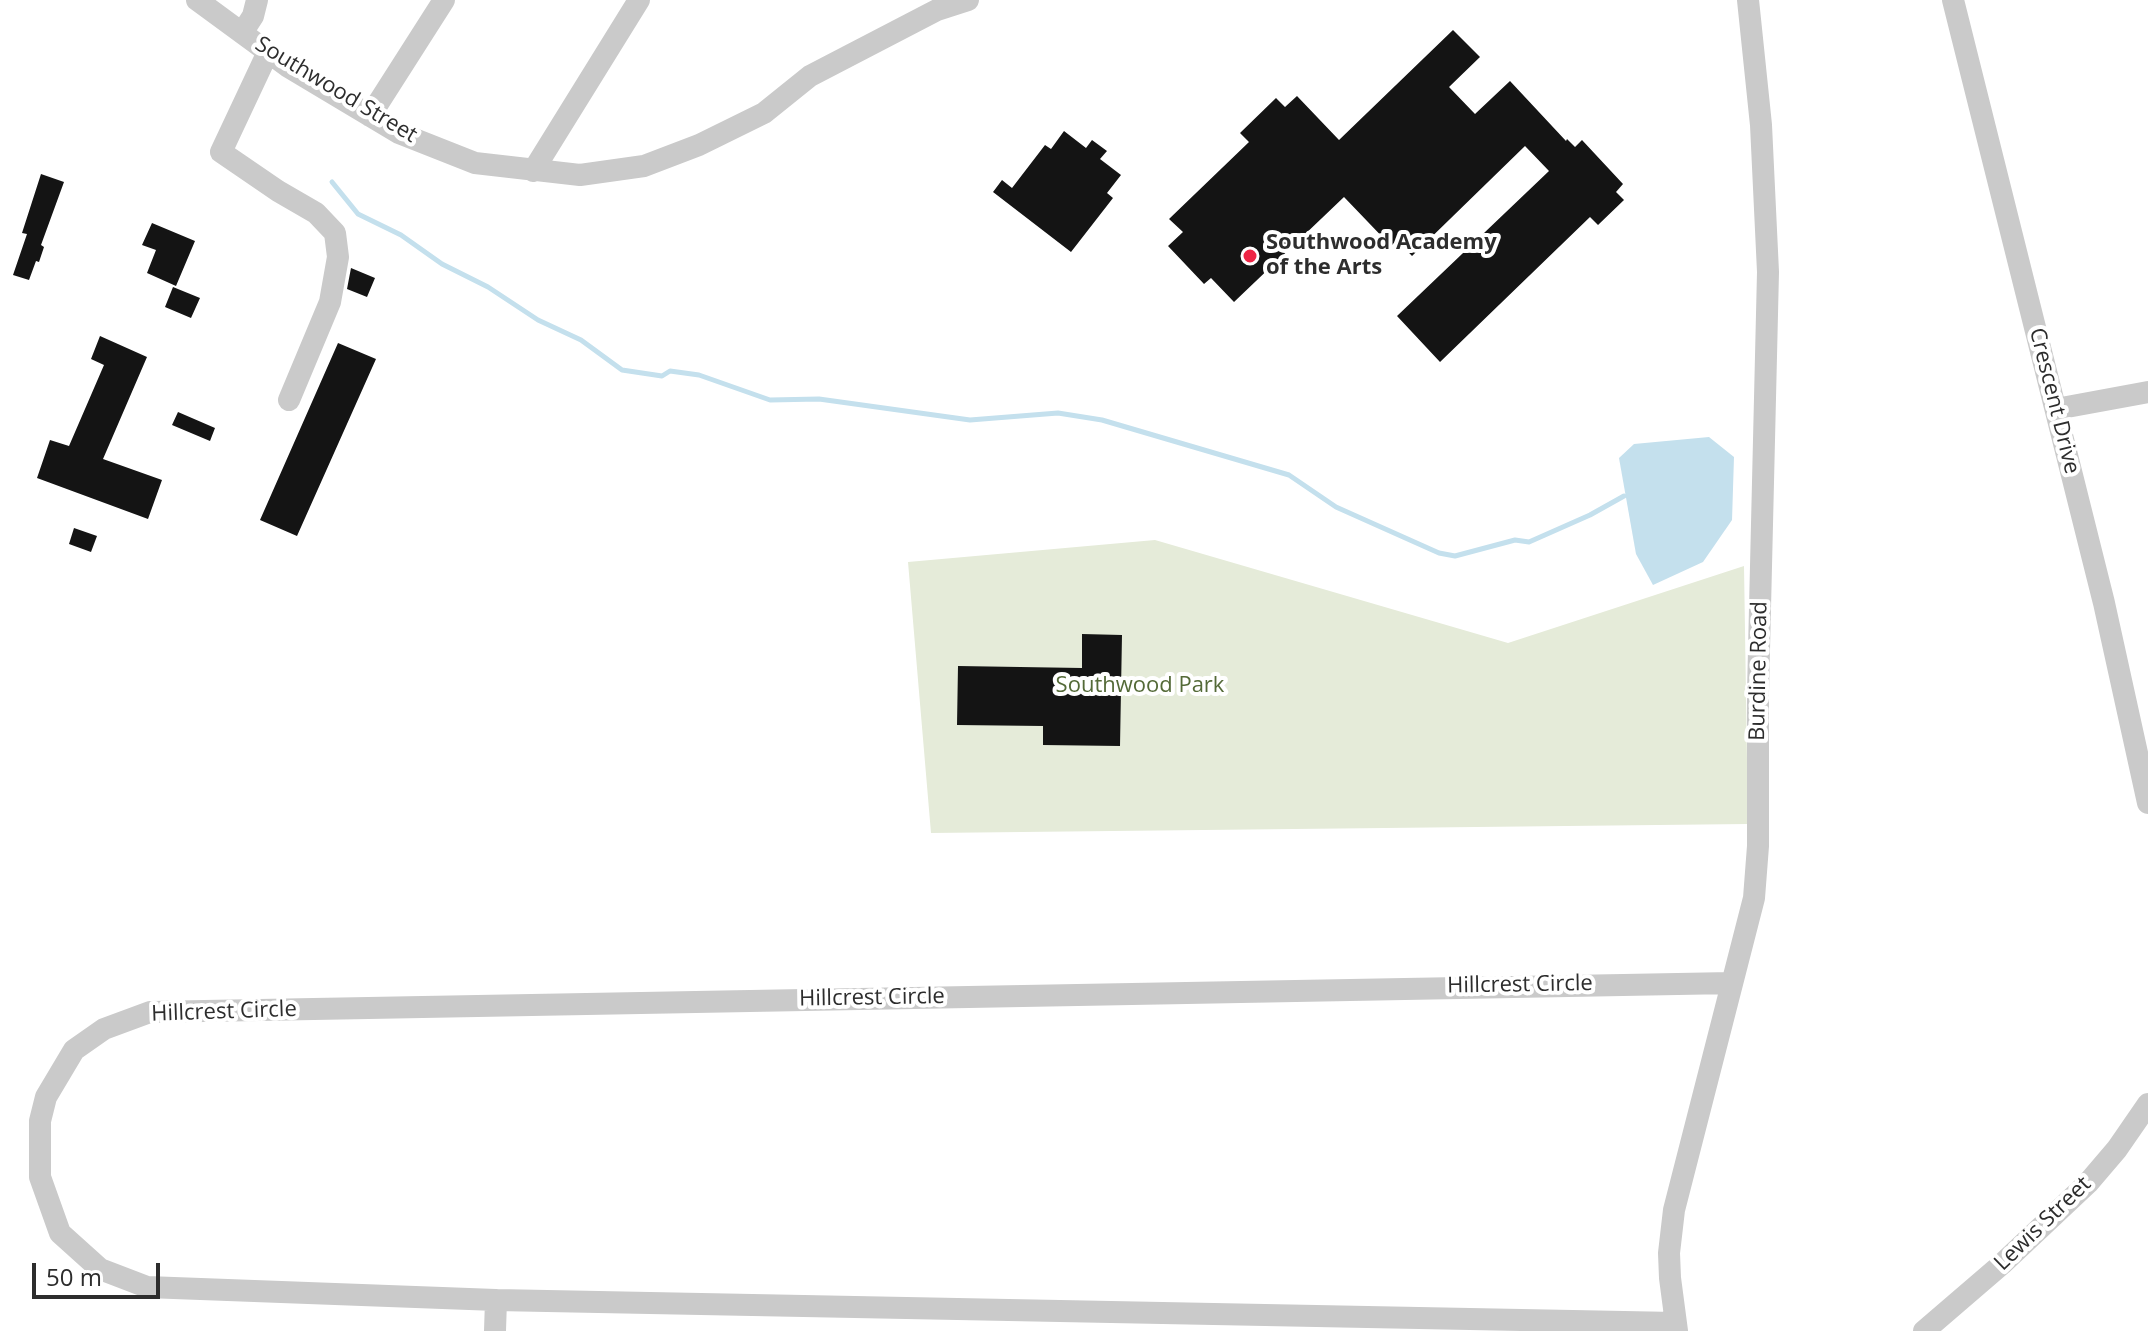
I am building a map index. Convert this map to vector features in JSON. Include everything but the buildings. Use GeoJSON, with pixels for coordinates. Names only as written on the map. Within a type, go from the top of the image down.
{"type":"FeatureCollection","features":[{"type":"Feature","properties":{"kind":"street","name":"Southwood Street"},"geometry":{"type":"LineString","coordinates":[[197,0],[268,52],[399,133],[475,163],[580,175],[644,166],[699,145],[764,113],[810,76],[937,10],[968,0]]}},
{"type":"Feature","properties":{"kind":"street"},"geometry":{"type":"LineString","coordinates":[[242,33],[253,16],[257,0]]}},
{"type":"Feature","properties":{"kind":"street"},"geometry":{"type":"LineString","coordinates":[[370,116],[444,0]]}},
{"type":"Feature","properties":{"kind":"street"},"geometry":{"type":"LineString","coordinates":[[533,171],[639,0]]}},
{"type":"Feature","properties":{"kind":"street","name":"Burdine Road"},"geometry":{"type":"LineString","coordinates":[[1676,1327],[1669,1253],[1674,1210],[1754,898],[1758,846],[1758,692],[1768,272],[1761,125],[1748,0]]}},
{"type":"Feature","properties":{"kind":"street","name":"Crescent Drive"},"geometry":{"type":"LineString","coordinates":[[1958,1],[2104,603],[2148,803]]}},
{"type":"Feature","properties":{"kind":"street"},"geometry":{"type":"LineString","coordinates":[[268,52],[221,152],[316,213],[335,233],[338,257],[330,302],[289,400]]}},
{"type":"Feature","properties":{"kind":"street"},"geometry":{"type":"LineString","coordinates":[[2056,409],[2148,392]]}},
{"type":"Feature","properties":{"kind":"street","name":"Hillcrest Circle"},"geometry":{"type":"LineString","coordinates":[[1676,1327],[496,1300],[147,1287],[100,1269],[60,1233],[40,1177],[40,1121],[46,1097],[74,1050],[104,1029],[150,1012],[1732,983]]}},
{"type":"Feature","properties":{"kind":"street","name":"Lewis Street"},"geometry":{"type":"LineString","coordinates":[[1924,1331],[2002,1264],[2088,1183],[2117,1149],[2148,1104]]}},
{"type":"Feature","properties":{"kind":"street"},"geometry":{"type":"LineString","coordinates":[[495,1331],[496,1300]]}},
{"type":"Feature","properties":{"kind":"green space","name":"Southwood Park"},"geometry":{"type":"Polygon","coordinates":[[[1155,540],[1508,643],[1744,566],[1748,824],[931,833],[908,562],[1155,540]]]}},
{"type":"Feature","properties":{"kind":"water"},"geometry":{"type":"Polygon","coordinates":[[[1709,437],[1734,457],[1732,520],[1703,562],[1653,585],[1636,554],[1619,458],[1634,444],[1709,437]]]}},
{"type":"Feature","properties":{"kind":"waterway"},"geometry":{"type":"LineString","coordinates":[[332,182],[358,214],[401,235],[442,264],[488,287],[538,320],[581,340],[622,370],[662,376],[670,371],[699,375],[770,400],[819,399],[970,420],[1058,413],[1102,420],[1289,475],[1336,507],[1439,553],[1455,556],[1515,540],[1529,542],[1624,496]]}},
{"type":"Feature","properties":{"kind":"place","name":"Southwood Academy of the Arts"},"geometry":{"type":"Point","coordinates":[1250,256]}}]}
